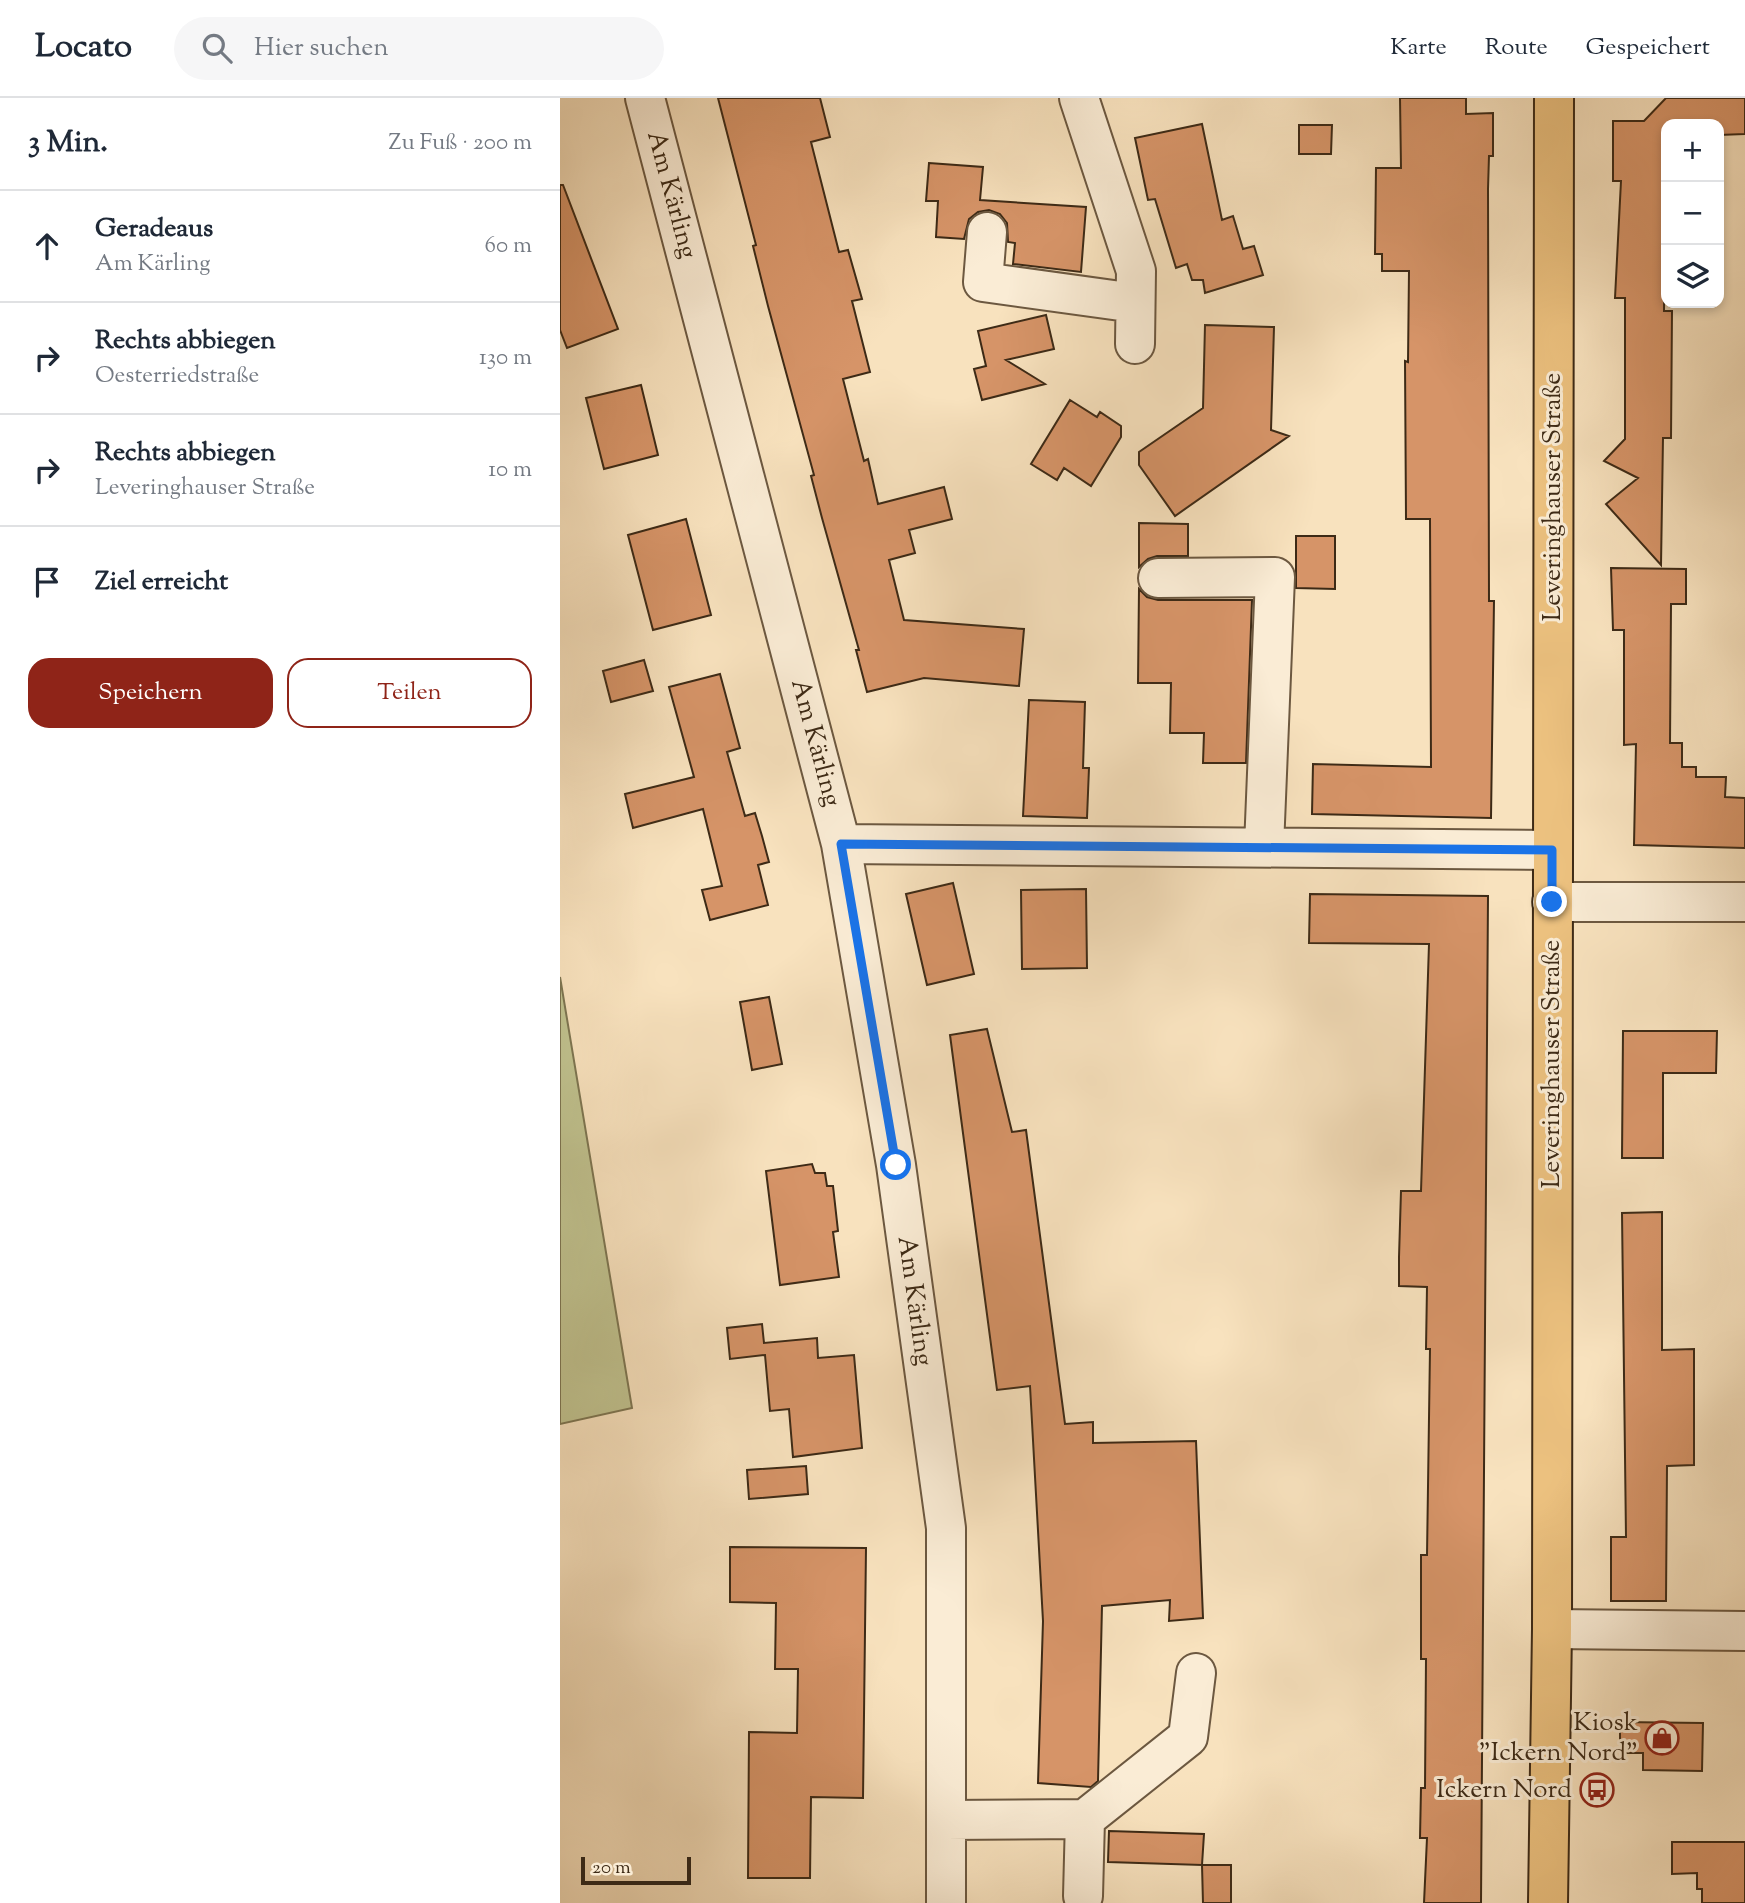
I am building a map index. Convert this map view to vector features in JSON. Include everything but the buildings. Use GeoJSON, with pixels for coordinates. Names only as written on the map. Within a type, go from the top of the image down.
{"type":"FeatureCollection","features":[{"type":"Feature","properties":{"kind":"main road","name":"Leveringhauser Straße"},"geometry":{"type":"LineString","coordinates":[[1548,1903],[1552,1629],[1554,98]]}},
{"type":"Feature","properties":{"kind":"street","name":"Am Kärling"},"geometry":{"type":"LineString","coordinates":[[645,98],[841,844],[896,1165],[946,1528],[946,1903]]}},
{"type":"Feature","properties":{"kind":"street"},"geometry":{"type":"LineString","coordinates":[[1079,98],[1136,271],[1135,344]]}},
{"type":"Feature","properties":{"kind":"street"},"geometry":{"type":"LineString","coordinates":[[987,232],[983,282],[1135,303]]}},
{"type":"Feature","properties":{"kind":"street"},"geometry":{"type":"LineString","coordinates":[[1158,578],[1275,577],[1264,847]]}},
{"type":"Feature","properties":{"kind":"street"},"geometry":{"type":"LineString","coordinates":[[841,844],[1552,850]]}},
{"type":"Feature","properties":{"kind":"street"},"geometry":{"type":"LineString","coordinates":[[1552,902],[1745,902]]}},
{"type":"Feature","properties":{"kind":"street"},"geometry":{"type":"LineString","coordinates":[[1552,1629],[1745,1631]]}},
{"type":"Feature","properties":{"kind":"street"},"geometry":{"type":"LineString","coordinates":[[946,1820],[1085,1819],[1188,1737],[1196,1674]]}},
{"type":"Feature","properties":{"kind":"street"},"geometry":{"type":"LineString","coordinates":[[1083,1896],[1085,1819]]}},
{"type":"Feature","properties":{"kind":"green space"},"geometry":{"type":"Polygon","coordinates":[[[560,977],[632,1408],[560,1424],[560,977]]]}},
{"type":"Feature","properties":{"kind":"place","name":"Kiosk \"Ickern Nord\""},"geometry":{"type":"Point","coordinates":[1662,1738]}},
{"type":"Feature","properties":{"kind":"place","name":"Ickern Nord"},"geometry":{"type":"Point","coordinates":[1597,1790]}},
{"type":"Feature","properties":{"kind":"route"},"geometry":{"type":"LineString","coordinates":[[896,1165],[841,844],[1552,850],[1552,902]]}}]}
